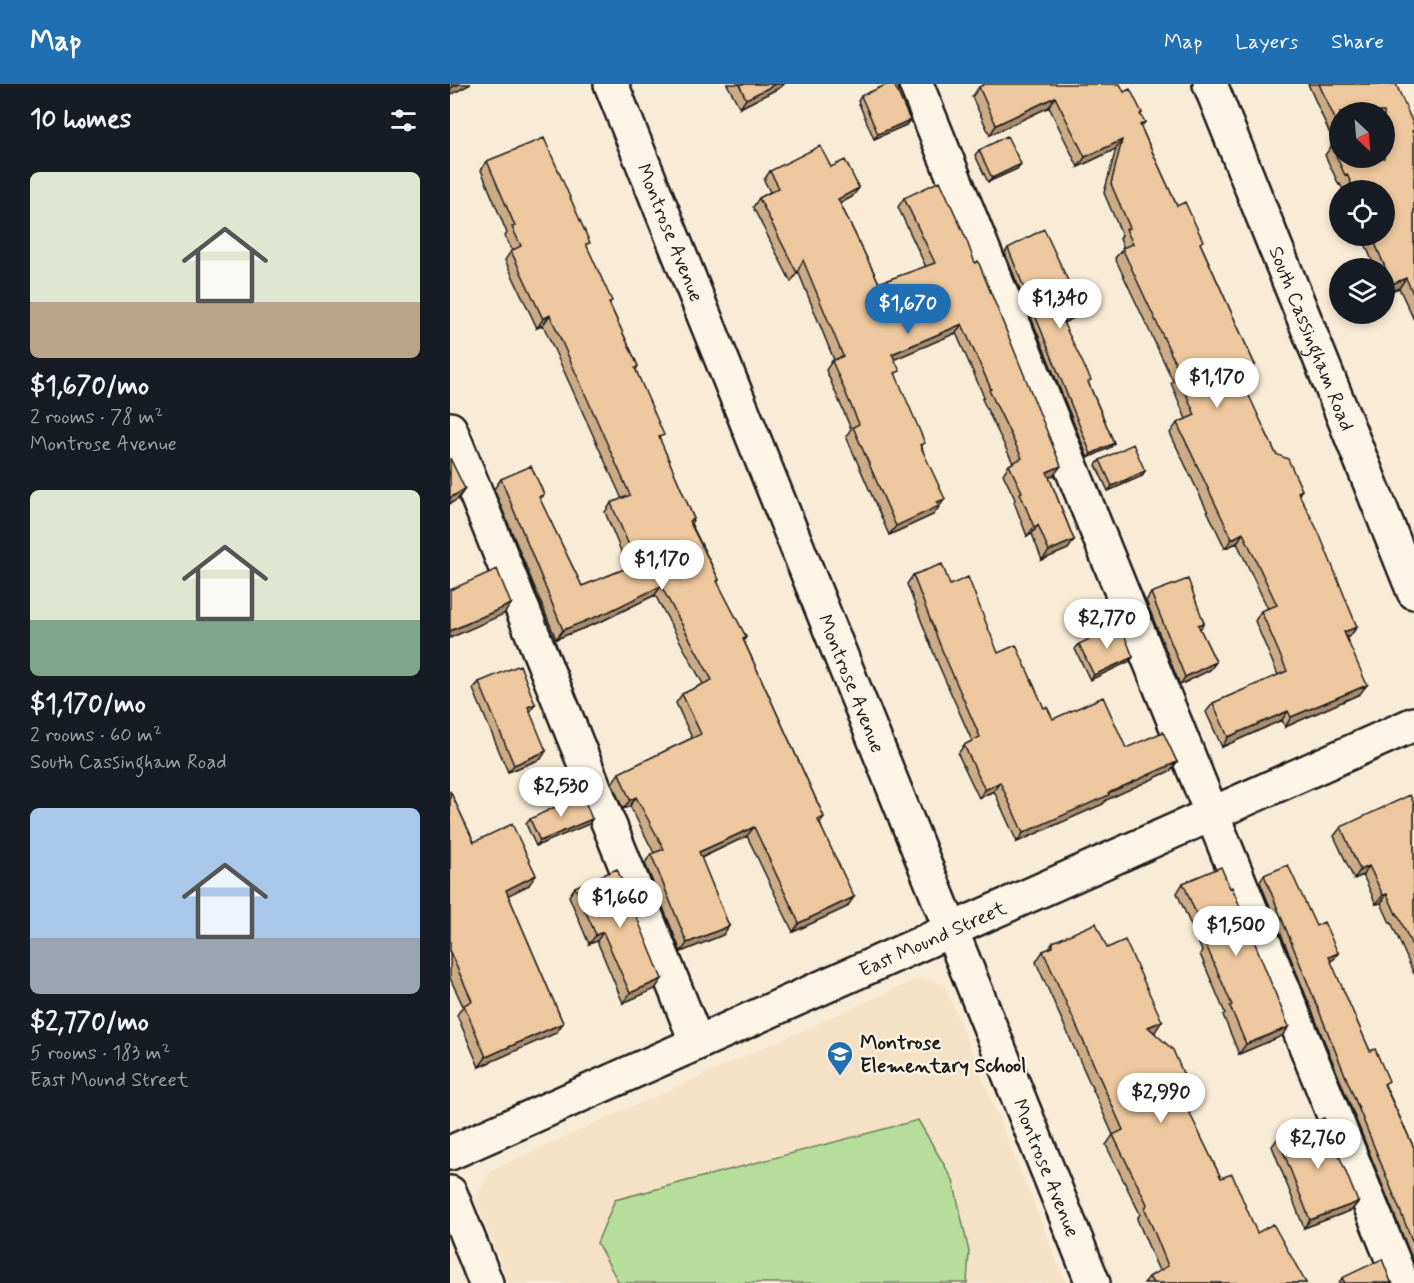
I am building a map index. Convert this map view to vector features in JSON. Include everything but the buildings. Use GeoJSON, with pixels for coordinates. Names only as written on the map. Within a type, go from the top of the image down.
{"type":"FeatureCollection","features":[{"type":"Feature","properties":{"kind":"street","name":"Montrose Avenue"},"geometry":{"type":"LineString","coordinates":[[611,84],[1093,1283]]}},
{"type":"Feature","properties":{"kind":"street"},"geometry":{"type":"LineString","coordinates":[[916,84],[1402,1283]]}},
{"type":"Feature","properties":{"kind":"street","name":"South Cassingham Road"},"geometry":{"type":"LineString","coordinates":[[1210,84],[1414,592]]}},
{"type":"Feature","properties":{"kind":"street"},"geometry":{"type":"LineString","coordinates":[[450,429],[697,1043]]}},
{"type":"Feature","properties":{"kind":"street","name":"East Mound Street"},"geometry":{"type":"LineString","coordinates":[[450,1153],[1414,724]]}},
{"type":"Feature","properties":{"kind":"street"},"geometry":{"type":"LineString","coordinates":[[450,1192],[486,1283]]}},
{"type":"Feature","properties":{"kind":"shaded area","name":"Montrose Elementary School"},"geometry":{"type":"Polygon","coordinates":[[[920,978],[944,984],[1066,1283],[509,1283],[475,1199],[491,1170],[920,978]]]}},
{"type":"Feature","properties":{"kind":"green space"},"geometry":{"type":"Polygon","coordinates":[[[918,1120],[953,1180],[969,1252],[967,1283],[619,1283],[597,1243],[615,1200],[918,1120]]]}},
{"type":"Feature","properties":{"kind":"place","name":"Montrose Elementary School"},"geometry":{"type":"Point","coordinates":[840,1077]}}]}
